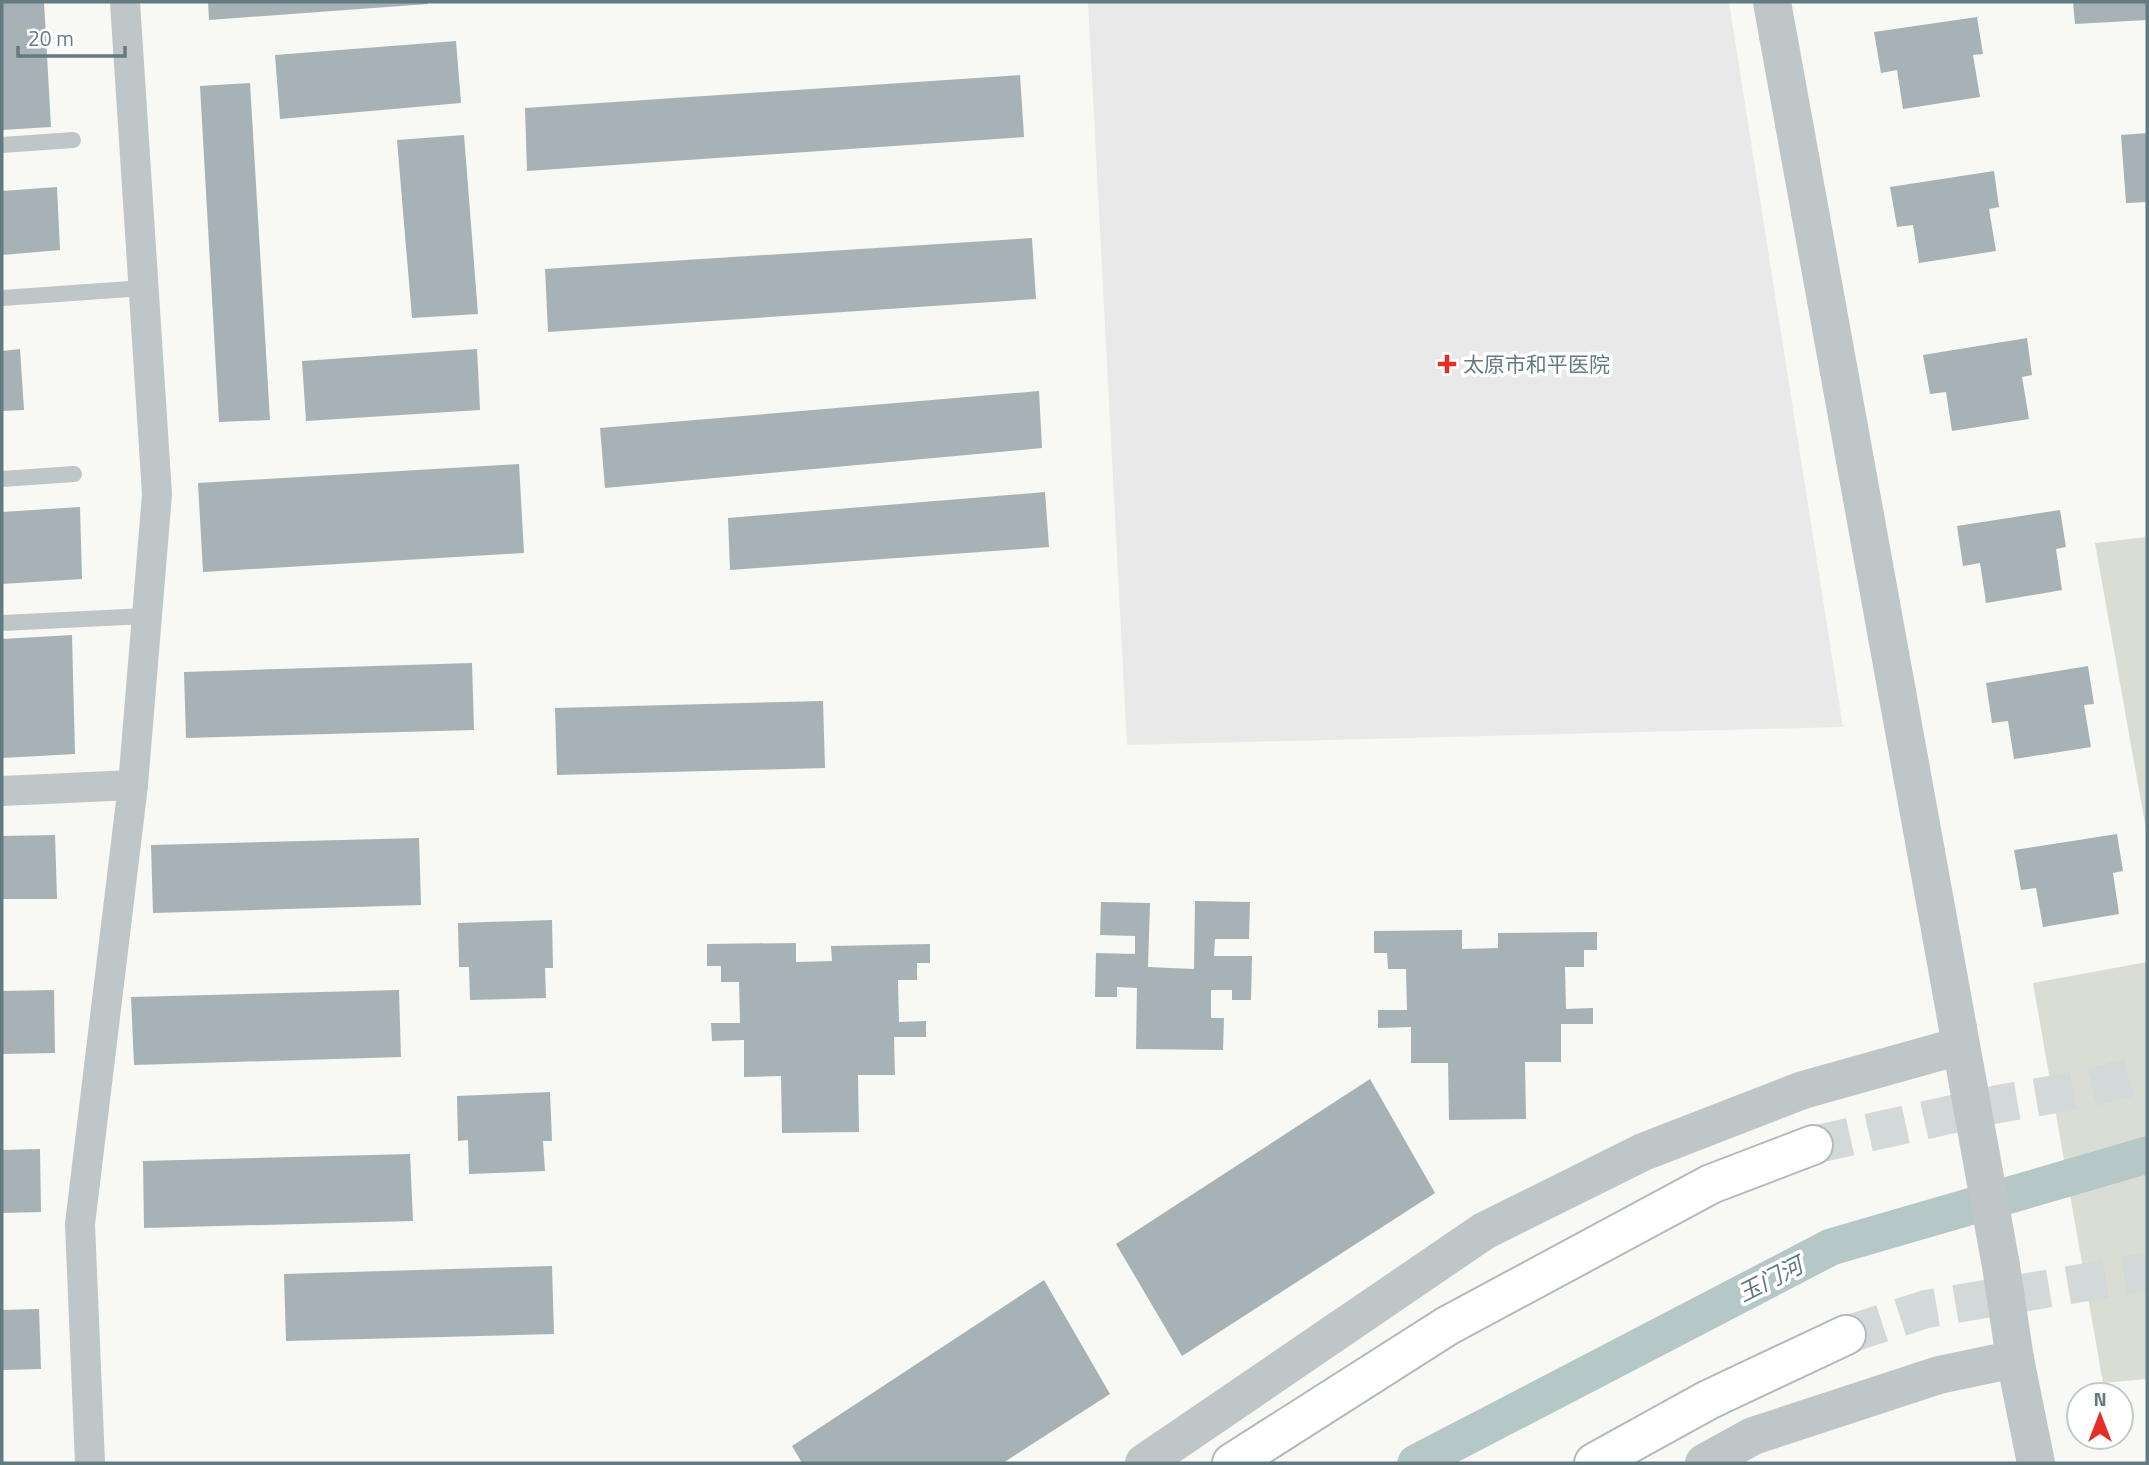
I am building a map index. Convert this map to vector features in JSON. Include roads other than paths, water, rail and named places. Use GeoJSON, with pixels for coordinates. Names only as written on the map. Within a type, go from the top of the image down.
{"type":"FeatureCollection","features":[{"type":"Feature","properties":{"kind":"main road"},"geometry":{"type":"LineString","coordinates":[[1231,1463],[1447,1326],[1712,1184],[1813,1145]]}},
{"type":"Feature","properties":{"kind":"main road"},"geometry":{"type":"LineString","coordinates":[[1594,1463],[1708,1401],[1846,1335]]}},
{"type":"Feature","properties":{"kind":"street"},"geometry":{"type":"LineString","coordinates":[[90,1463],[80,1224],[133,785],[157,494],[125,2]]}},
{"type":"Feature","properties":{"kind":"street"},"geometry":{"type":"LineString","coordinates":[[1772,2],[2001,1266],[2015,1359],[2036,1463]]}},
{"type":"Feature","properties":{"kind":"street"},"geometry":{"type":"LineString","coordinates":[[2,791],[133,785]]}},
{"type":"Feature","properties":{"kind":"street"},"geometry":{"type":"LineString","coordinates":[[1144,1463],[1484,1231],[1643,1152],[1803,1090],[1960,1046]]}},
{"type":"Feature","properties":{"kind":"street"},"geometry":{"type":"LineString","coordinates":[[1704,1463],[1754,1436],[1939,1375],[2015,1359]]}},
{"type":"Feature","properties":{"kind":"lane"},"geometry":{"type":"LineString","coordinates":[[2,145],[73,140]]}},
{"type":"Feature","properties":{"kind":"lane"},"geometry":{"type":"LineString","coordinates":[[2,298],[144,288]]}},
{"type":"Feature","properties":{"kind":"lane"},"geometry":{"type":"LineString","coordinates":[[2,479],[74,474]]}},
{"type":"Feature","properties":{"kind":"lane"},"geometry":{"type":"LineString","coordinates":[[2,623],[147,616]]}},
{"type":"Feature","properties":{"kind":"waterway","name":"玉门河"},"geometry":{"type":"LineString","coordinates":[[1416,1463],[1831,1247],[2147,1155]]}},
{"type":"Feature","properties":{"kind":"tunnel"},"geometry":{"type":"LineString","coordinates":[[1813,1145],[1998,1104],[2085,1089],[2147,1073]]}},
{"type":"Feature","properties":{"kind":"tunnel"},"geometry":{"type":"LineString","coordinates":[[1846,1335],[1926,1309],[2147,1272]]}},
{"type":"Feature","properties":{"kind":"place","name":"太原市和平医院"},"geometry":{"type":"Point","coordinates":[1447,364]}}]}
